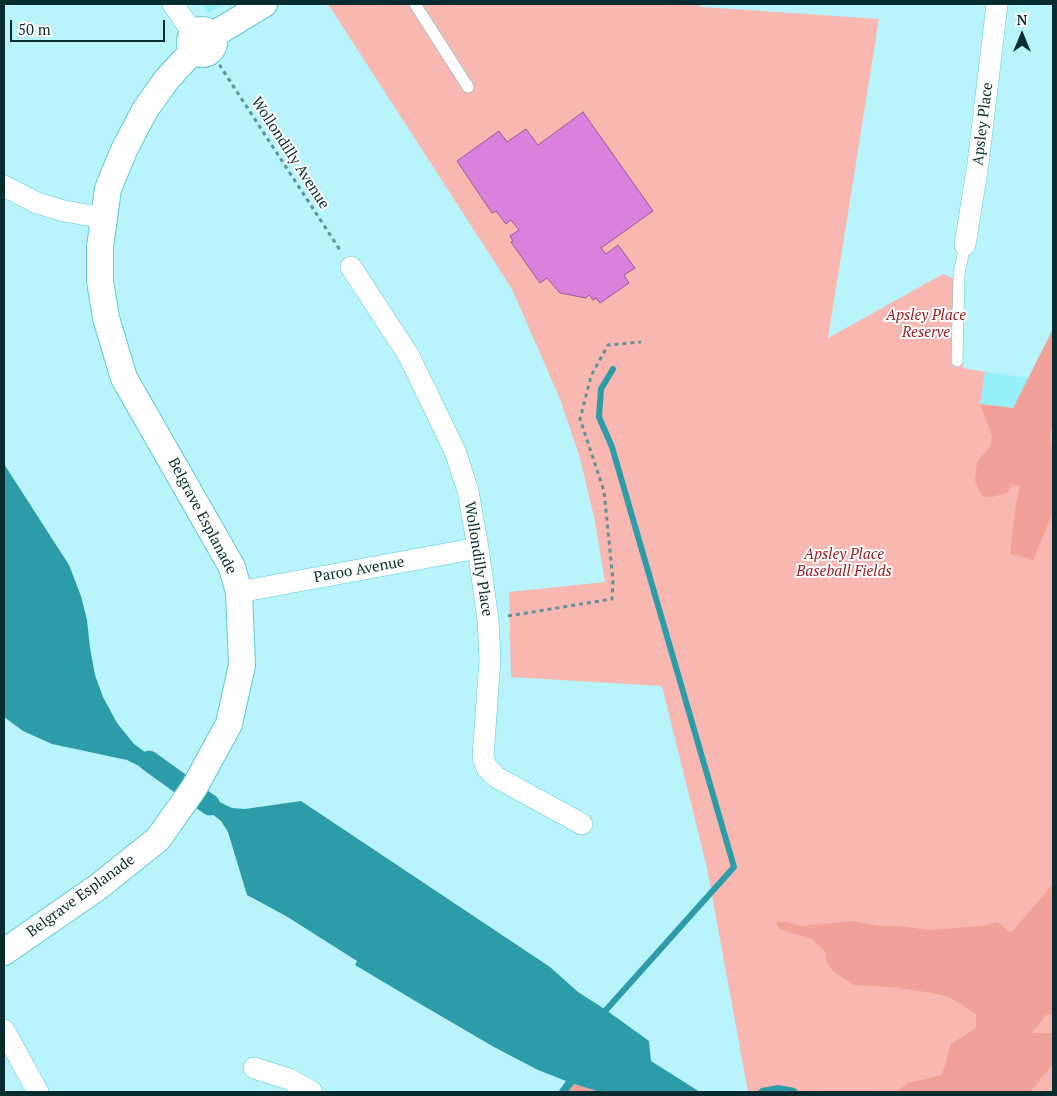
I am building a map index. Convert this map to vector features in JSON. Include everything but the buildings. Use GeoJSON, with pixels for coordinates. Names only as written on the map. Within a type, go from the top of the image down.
{"type":"FeatureCollection","features":[{"type":"Feature","properties":{"kind":"street"},"geometry":{"type":"LineString","coordinates":[[173,4],[202,43]]}},
{"type":"Feature","properties":{"kind":"street","name":"Belgrave Esplanade"},"geometry":{"type":"LineString","coordinates":[[4,952],[98,887],[158,839],[191,793],[229,724],[242,664],[239,592],[232,567],[124,378],[106,318],[100,281],[100,247],[108,189],[124,150],[145,110],[167,79],[202,43],[264,4]]}},
{"type":"Feature","properties":{"kind":"street","name":"Apsley Place"},"geometry":{"type":"LineString","coordinates":[[965,245],[978,164],[997,4]]}},
{"type":"Feature","properties":{"kind":"street"},"geometry":{"type":"LineString","coordinates":[[4,186],[37,203],[104,218]]}},
{"type":"Feature","properties":{"kind":"street","name":"Wollondilly Place"},"geometry":{"type":"LineString","coordinates":[[351,267],[409,356],[455,451],[468,492],[488,620],[490,659],[483,757],[487,768],[496,777],[582,824]]}},
{"type":"Feature","properties":{"kind":"street","name":"Paroo Avenue"},"geometry":{"type":"LineString","coordinates":[[239,592],[478,548]]}},
{"type":"Feature","properties":{"kind":"street"},"geometry":{"type":"LineString","coordinates":[[4,1030],[38,1092]]}},
{"type":"Feature","properties":{"kind":"street"},"geometry":{"type":"LineString","coordinates":[[254,1068],[289,1079],[312,1092]]}},
{"type":"Feature","properties":{"kind":"lane"},"geometry":{"type":"LineString","coordinates":[[415,4],[468,87]]}},
{"type":"Feature","properties":{"kind":"lane"},"geometry":{"type":"LineString","coordinates":[[957,361],[960,274],[965,245]]}},
{"type":"Feature","properties":{"kind":"path","name":"Wollondilly Avenue"},"geometry":{"type":"LineString","coordinates":[[202,43],[351,267]]}},
{"type":"Feature","properties":{"kind":"path"},"geometry":{"type":"LineString","coordinates":[[488,620],[612,599],[613,581],[604,492],[580,419],[591,376],[608,345],[641,342]]}},
{"type":"Feature","properties":{"kind":"shaded area"},"geometry":{"type":"Polygon","coordinates":[[[202,4],[224,4],[208,13],[202,4]]]}},
{"type":"Feature","properties":{"kind":"shaded area"},"geometry":{"type":"Polygon","coordinates":[[[1053,329],[1053,422],[1050,436],[1053,455],[1053,513],[1033,560],[1010,554],[1020,486],[1011,485],[1007,493],[992,497],[982,496],[975,481],[977,462],[991,445],[992,436],[980,404],[1013,408],[1053,329]]]}},
{"type":"Feature","properties":{"kind":"shaded area"},"geometry":{"type":"Polygon","coordinates":[[[985,372],[1029,378],[1013,408],[980,404],[985,372]]]}},
{"type":"Feature","properties":{"kind":"shaded area"},"geometry":{"type":"Polygon","coordinates":[[[4,464],[69,565],[81,596],[87,620],[95,675],[103,697],[117,723],[134,744],[175,774],[168,785],[127,760],[52,744],[23,731],[4,717],[4,464]]]}},
{"type":"Feature","properties":{"kind":"shaded area"},"geometry":{"type":"Polygon","coordinates":[[[213,799],[232,808],[245,809],[301,801],[550,967],[578,992],[649,1041],[651,1061],[700,1092],[600,1092],[574,1084],[568,1092],[558,1092],[566,1081],[538,1070],[494,1047],[355,965],[357,961],[286,916],[247,895],[228,832],[221,821],[207,810],[213,799]]]}},
{"type":"Feature","properties":{"kind":"shaded area"},"geometry":{"type":"Polygon","coordinates":[[[1053,884],[1053,1014],[1046,1015],[1032,1033],[1053,1033],[1053,1064],[1030,1092],[896,1092],[908,1083],[942,1075],[951,1044],[976,1028],[976,1014],[949,997],[891,987],[854,985],[833,971],[827,963],[826,953],[812,939],[779,929],[776,922],[788,922],[801,926],[851,921],[929,930],[981,926],[998,922],[1011,933],[1053,884]]]}},
{"type":"Feature","properties":{"kind":"shaded area"},"geometry":{"type":"Polygon","coordinates":[[[574,1084],[600,1092],[568,1092],[574,1084]]]}},
{"type":"Feature","properties":{"kind":"shaded area"},"geometry":{"type":"Polygon","coordinates":[[[778,1085],[795,1088],[799,1092],[757,1092],[761,1088],[778,1085]]]}},
{"type":"Feature","properties":{"kind":"green space","name":"Apsley Place Baseball Fields"},"geometry":{"type":"Polygon","coordinates":[[[328,4],[697,4],[702,7],[879,19],[828,338],[943,274],[962,280],[963,368],[985,372],[980,404],[1013,408],[1029,378],[1053,383],[1053,1092],[748,1092],[707,868],[662,686],[511,677],[509,592],[605,582],[595,521],[580,458],[560,399],[512,289],[328,4]]]}},
{"type":"Feature","properties":{"kind":"waterway"},"geometry":{"type":"LineString","coordinates":[[604,1018],[606,1010],[734,867],[612,447],[599,417],[601,389],[613,369]]}},
{"type":"Feature","properties":{"kind":"waterway"},"geometry":{"type":"LineString","coordinates":[[149,761],[210,805]]}},
{"type":"Feature","properties":{"kind":"park label","name":"Apsley Place Reserve"},"geometry":{"type":"Point","coordinates":[926,324]}}]}
